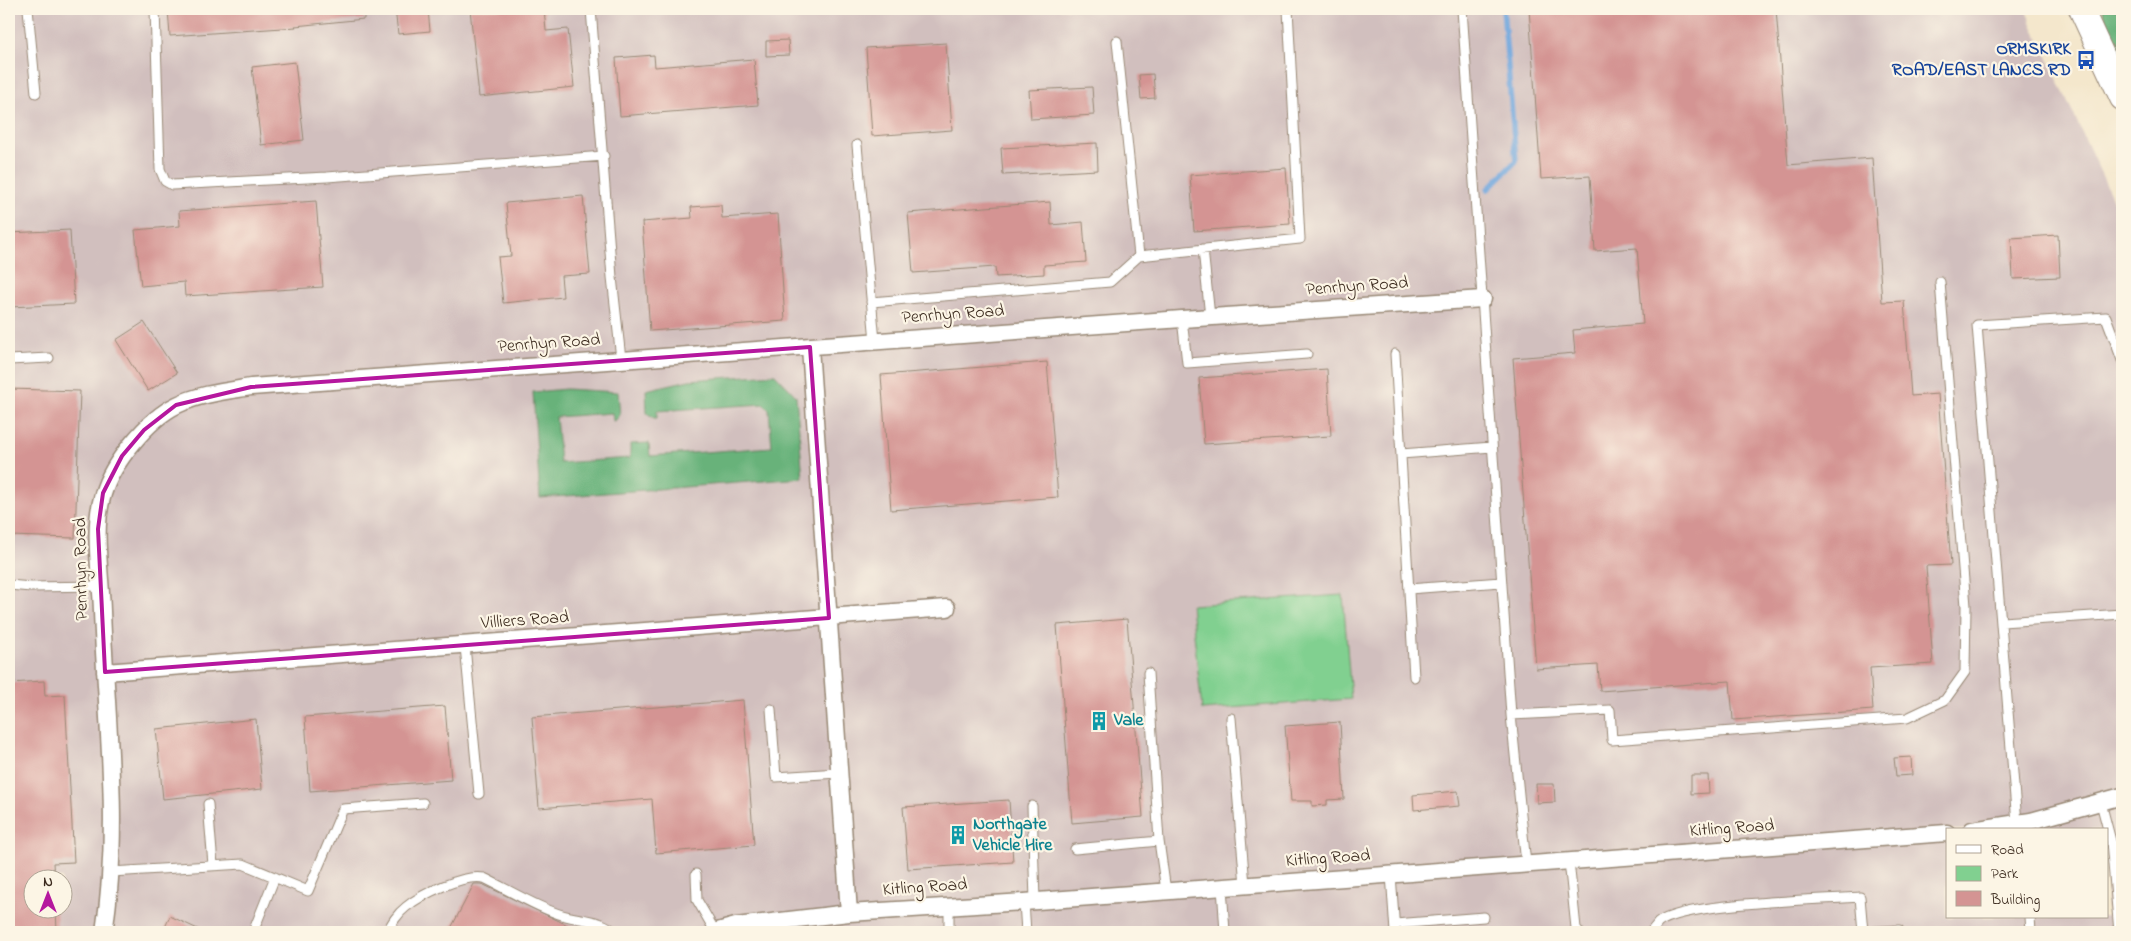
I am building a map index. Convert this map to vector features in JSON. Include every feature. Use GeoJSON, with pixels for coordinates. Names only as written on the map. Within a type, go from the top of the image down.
{"type":"FeatureCollection","features":[{"type":"Feature","properties":{"kind":"street"},"geometry":{"type":"LineString","coordinates":[[2081,9],[2122,98]]}},
{"type":"Feature","properties":{"kind":"street","name":"Penrhyn Road"},"geometry":{"type":"LineString","coordinates":[[104,932],[111,872],[113,787],[98,529],[103,493],[122,456],[144,430],[176,405],[209,395],[250,387],[621,359],[1483,299]]}},
{"type":"Feature","properties":{"kind":"street"},"geometry":{"type":"LineString","coordinates":[[810,347],[849,913]]}},
{"type":"Feature","properties":{"kind":"street","name":"Villiers Road"},"geometry":{"type":"LineString","coordinates":[[105,672],[947,608]]}},
{"type":"Feature","properties":{"kind":"street"},"geometry":{"type":"LineString","coordinates":[[1985,828],[2017,823],[2101,803],[2122,796]]}},
{"type":"Feature","properties":{"kind":"street","name":"Kitling Road"},"geometry":{"type":"LineString","coordinates":[[714,932],[736,926],[849,913],[1030,902],[1946,833]]}},
{"type":"Feature","properties":{"kind":"lane"},"geometry":{"type":"LineString","coordinates":[[28,9],[36,93]]}},
{"type":"Feature","properties":{"kind":"lane"},"geometry":{"type":"LineString","coordinates":[[155,9],[160,169],[165,181],[172,185],[327,177],[604,156]]}},
{"type":"Feature","properties":{"kind":"lane"},"geometry":{"type":"LineString","coordinates":[[591,9],[612,277],[621,359]]}},
{"type":"Feature","properties":{"kind":"lane"},"geometry":{"type":"LineString","coordinates":[[871,302],[1110,282],[1139,256],[1300,239],[1288,9]]}},
{"type":"Feature","properties":{"kind":"lane"},"geometry":{"type":"LineString","coordinates":[[1462,9],[1501,582],[1511,715],[1526,864]]}},
{"type":"Feature","properties":{"kind":"lane"},"geometry":{"type":"LineString","coordinates":[[1117,41],[1139,256]]}},
{"type":"Feature","properties":{"kind":"lane"},"geometry":{"type":"LineString","coordinates":[[857,145],[875,341]]}},
{"type":"Feature","properties":{"kind":"lane"},"geometry":{"type":"LineString","coordinates":[[1203,249],[1210,317]]}},
{"type":"Feature","properties":{"kind":"lane"},"geometry":{"type":"LineString","coordinates":[[1511,715],[1610,710],[1612,740],[1907,718],[1945,700],[1965,672],[1966,606],[1940,282]]}},
{"type":"Feature","properties":{"kind":"lane"},"geometry":{"type":"LineString","coordinates":[[2017,823],[1977,325],[2106,317],[2122,360]]}},
{"type":"Feature","properties":{"kind":"lane"},"geometry":{"type":"LineString","coordinates":[[1182,319],[1187,362],[1307,354]]}},
{"type":"Feature","properties":{"kind":"lane"},"geometry":{"type":"LineString","coordinates":[[1395,354],[1414,677]]}},
{"type":"Feature","properties":{"kind":"lane"},"geometry":{"type":"LineString","coordinates":[[9,360],[49,358]]}},
{"type":"Feature","properties":{"kind":"lane"},"geometry":{"type":"LineString","coordinates":[[1401,454],[1492,447]]}},
{"type":"Feature","properties":{"kind":"lane"},"geometry":{"type":"LineString","coordinates":[[1409,589],[1501,582]]}},
{"type":"Feature","properties":{"kind":"lane"},"geometry":{"type":"LineString","coordinates":[[9,585],[31,587],[102,586]]}},
{"type":"Feature","properties":{"kind":"lane"},"geometry":{"type":"LineString","coordinates":[[2002,622],[2122,614]]}},
{"type":"Feature","properties":{"kind":"lane"},"geometry":{"type":"LineString","coordinates":[[464,646],[479,794]]}},
{"type":"Feature","properties":{"kind":"lane"},"geometry":{"type":"LineString","coordinates":[[1148,673],[1159,841],[1166,891]]}},
{"type":"Feature","properties":{"kind":"lane"},"geometry":{"type":"LineString","coordinates":[[770,709],[776,777],[838,773]]}},
{"type":"Feature","properties":{"kind":"lane"},"geometry":{"type":"LineString","coordinates":[[1231,718],[1245,885]]}},
{"type":"Feature","properties":{"kind":"lane"},"geometry":{"type":"LineString","coordinates":[[2101,803],[2108,828]]}},
{"type":"Feature","properties":{"kind":"lane"},"geometry":{"type":"LineString","coordinates":[[208,804],[213,865]]}},
{"type":"Feature","properties":{"kind":"lane"},"geometry":{"type":"LineString","coordinates":[[111,872],[243,864],[308,891],[343,809],[422,804]]}},
{"type":"Feature","properties":{"kind":"lane"},"geometry":{"type":"LineString","coordinates":[[1026,932],[1030,902],[1032,806]]}},
{"type":"Feature","properties":{"kind":"lane"},"geometry":{"type":"LineString","coordinates":[[2108,830],[2111,841],[2111,881],[2119,932]]}},
{"type":"Feature","properties":{"kind":"lane"},"geometry":{"type":"LineString","coordinates":[[1075,849],[1159,841]]}},
{"type":"Feature","properties":{"kind":"lane"},"geometry":{"type":"LineString","coordinates":[[1569,861],[1576,928],[1579,932]]}},
{"type":"Feature","properties":{"kind":"lane"},"geometry":{"type":"LineString","coordinates":[[696,874],[697,900],[714,932]]}},
{"type":"Feature","properties":{"kind":"lane"},"geometry":{"type":"LineString","coordinates":[[1391,874],[1395,928],[1484,917]]}},
{"type":"Feature","properties":{"kind":"lane"},"geometry":{"type":"LineString","coordinates":[[387,932],[396,916],[425,895],[462,879],[476,876],[560,914],[592,921],[606,926],[614,932]]}},
{"type":"Feature","properties":{"kind":"lane"},"geometry":{"type":"LineString","coordinates":[[253,932],[275,877]]}},
{"type":"Feature","properties":{"kind":"lane"},"geometry":{"type":"LineString","coordinates":[[1222,887],[1225,932]]}},
{"type":"Feature","properties":{"kind":"lane"},"geometry":{"type":"LineString","coordinates":[[1651,932],[1659,922],[1691,912],[1724,906],[1860,897],[1863,932],[1899,930]]}},
{"type":"Feature","properties":{"kind":"lane"},"geometry":{"type":"LineString","coordinates":[[949,907],[949,932]]}},
{"type":"Feature","properties":{"kind":"lane"},"geometry":{"type":"LineString","coordinates":[[2030,918],[2031,932]]}},
{"type":"Feature","properties":{"kind":"highlighted area"},"geometry":{"type":"Polygon","coordinates":[[[810,347],[829,618],[105,672],[98,529],[103,493],[122,456],[144,430],[176,405],[251,387],[810,347]]]}},
{"type":"Feature","properties":{"kind":"shaded area"},"geometry":{"type":"Polygon","coordinates":[[[9,9],[2025,9],[2122,219],[2122,932],[9,932],[9,9]]]}},
{"type":"Feature","properties":{"kind":"green space"},"geometry":{"type":"Polygon","coordinates":[[[2102,9],[2122,9],[2122,58],[2102,9]]]}},
{"type":"Feature","properties":{"kind":"green space"},"geometry":{"type":"Polygon","coordinates":[[[775,374],[796,396],[803,478],[540,498],[533,392],[566,389],[618,392],[620,415],[615,421],[613,421],[612,413],[556,417],[560,463],[630,458],[630,444],[649,443],[650,456],[772,447],[769,410],[764,404],[657,411],[657,418],[654,418],[647,413],[646,390],[689,380],[775,374]]]}},
{"type":"Feature","properties":{"kind":"green space"},"geometry":{"type":"Polygon","coordinates":[[[1343,595],[1351,699],[1202,710],[1191,605],[1343,595]]]}},
{"type":"Feature","properties":{"kind":"building"},"geometry":{"type":"Polygon","coordinates":[[[168,9],[364,9],[364,19],[296,27],[170,36],[168,9]]]}},
{"type":"Feature","properties":{"kind":"building"},"geometry":{"type":"Polygon","coordinates":[[[395,9],[428,9],[430,31],[398,34],[395,9]]]}},
{"type":"Feature","properties":{"kind":"building"},"geometry":{"type":"Polygon","coordinates":[[[470,9],[544,9],[546,31],[568,29],[574,87],[479,97],[470,9]]]}},
{"type":"Feature","properties":{"kind":"building"},"geometry":{"type":"Polygon","coordinates":[[[1529,9],[1776,9],[1788,165],[1872,158],[1882,302],[1904,301],[1911,396],[1938,394],[1951,565],[1926,566],[1933,664],[1870,668],[1873,710],[1733,720],[1730,681],[1600,691],[1598,665],[1536,669],[1513,358],[1575,353],[1573,330],[1643,324],[1637,248],[1595,251],[1590,176],[1541,179],[1529,9]]]}},
{"type":"Feature","properties":{"kind":"building"},"geometry":{"type":"Polygon","coordinates":[[[788,40],[789,55],[766,56],[766,41],[788,40]]]}},
{"type":"Feature","properties":{"kind":"building"},"geometry":{"type":"Polygon","coordinates":[[[946,43],[952,130],[872,136],[866,48],[946,43]]]}},
{"type":"Feature","properties":{"kind":"building"},"geometry":{"type":"Polygon","coordinates":[[[654,55],[655,67],[754,59],[758,105],[620,116],[616,58],[654,55]]]}},
{"type":"Feature","properties":{"kind":"building"},"geometry":{"type":"Polygon","coordinates":[[[295,62],[304,140],[261,145],[252,67],[295,62]]]}},
{"type":"Feature","properties":{"kind":"building"},"geometry":{"type":"Polygon","coordinates":[[[1153,74],[1155,98],[1141,99],[1139,75],[1153,74]]]}},
{"type":"Feature","properties":{"kind":"building"},"geometry":{"type":"Polygon","coordinates":[[[1092,87],[1094,115],[1031,119],[1029,90],[1092,87]]]}},
{"type":"Feature","properties":{"kind":"building"},"geometry":{"type":"Polygon","coordinates":[[[1097,143],[1098,170],[1003,175],[1001,148],[1097,143]]]}},
{"type":"Feature","properties":{"kind":"building"},"geometry":{"type":"Polygon","coordinates":[[[1286,168],[1290,224],[1194,231],[1190,175],[1286,168]]]}},
{"type":"Feature","properties":{"kind":"building"},"geometry":{"type":"Polygon","coordinates":[[[583,196],[590,274],[561,276],[563,297],[503,303],[498,257],[511,256],[506,203],[583,196]]]}},
{"type":"Feature","properties":{"kind":"building"},"geometry":{"type":"Polygon","coordinates":[[[316,201],[323,287],[185,296],[184,282],[141,286],[135,230],[180,226],[179,211],[316,201]]]}},
{"type":"Feature","properties":{"kind":"building"},"geometry":{"type":"Polygon","coordinates":[[[1050,202],[1051,225],[1083,222],[1086,262],[1044,265],[1044,274],[996,277],[995,267],[913,273],[908,213],[1050,202]]]}},
{"type":"Feature","properties":{"kind":"building"},"geometry":{"type":"Polygon","coordinates":[[[721,205],[722,218],[778,214],[785,321],[650,331],[642,222],[692,218],[691,207],[721,205]]]}},
{"type":"Feature","properties":{"kind":"building"},"geometry":{"type":"Polygon","coordinates":[[[70,230],[74,304],[9,307],[9,233],[70,230]]]}},
{"type":"Feature","properties":{"kind":"building"},"geometry":{"type":"Polygon","coordinates":[[[2058,235],[2060,277],[2013,279],[2011,238],[2058,235]]]}},
{"type":"Feature","properties":{"kind":"building"},"geometry":{"type":"Polygon","coordinates":[[[144,322],[177,373],[148,391],[116,340],[144,322]]]}},
{"type":"Feature","properties":{"kind":"building"},"geometry":{"type":"Polygon","coordinates":[[[1047,362],[1058,497],[891,510],[881,375],[1047,362]]]}},
{"type":"Feature","properties":{"kind":"building"},"geometry":{"type":"Polygon","coordinates":[[[1327,369],[1331,436],[1204,444],[1199,378],[1327,369]]]}},
{"type":"Feature","properties":{"kind":"building"},"geometry":{"type":"Polygon","coordinates":[[[9,389],[80,391],[75,538],[9,536],[9,389]]]}},
{"type":"Feature","properties":{"kind":"building","name":"Vale"},"geometry":{"type":"Polygon","coordinates":[[[1127,619],[1143,817],[1072,823],[1057,625],[1127,619]]]}},
{"type":"Feature","properties":{"kind":"building"},"geometry":{"type":"Polygon","coordinates":[[[44,681],[45,696],[65,695],[74,862],[53,863],[53,868],[22,868],[22,918],[56,918],[57,932],[9,932],[9,683],[44,681]]]}},
{"type":"Feature","properties":{"kind":"building"},"geometry":{"type":"Polygon","coordinates":[[[743,700],[754,845],[656,853],[652,799],[539,808],[532,717],[743,700]]]}},
{"type":"Feature","properties":{"kind":"building"},"geometry":{"type":"Polygon","coordinates":[[[445,706],[451,780],[310,791],[305,717],[445,706]]]}},
{"type":"Feature","properties":{"kind":"building"},"geometry":{"type":"Polygon","coordinates":[[[256,719],[262,789],[163,799],[156,729],[256,719]]]}},
{"type":"Feature","properties":{"kind":"building"},"geometry":{"type":"Polygon","coordinates":[[[1340,722],[1344,799],[1327,800],[1327,805],[1312,806],[1312,801],[1291,801],[1285,726],[1340,722]]]}},
{"type":"Feature","properties":{"kind":"building"},"geometry":{"type":"Polygon","coordinates":[[[1911,757],[1912,775],[1896,776],[1894,758],[1911,757]]]}},
{"type":"Feature","properties":{"kind":"building"},"geometry":{"type":"Polygon","coordinates":[[[1691,775],[1708,775],[1709,793],[1691,794],[1691,775]]]}},
{"type":"Feature","properties":{"kind":"building"},"geometry":{"type":"Polygon","coordinates":[[[1536,784],[1554,784],[1555,802],[1537,803],[1536,784]]]}},
{"type":"Feature","properties":{"kind":"building"},"geometry":{"type":"Polygon","coordinates":[[[1458,791],[1460,806],[1414,810],[1413,795],[1458,791]]]}},
{"type":"Feature","properties":{"kind":"building","name":"Northgate Vehicle Hire"},"geometry":{"type":"Polygon","coordinates":[[[1009,800],[1013,862],[908,869],[903,807],[1009,800]]]}},
{"type":"Feature","properties":{"kind":"building"},"geometry":{"type":"Polygon","coordinates":[[[474,884],[482,884],[582,932],[449,932],[474,884]]]}},
{"type":"Feature","properties":{"kind":"building"},"geometry":{"type":"Polygon","coordinates":[[[170,916],[204,932],[163,932],[170,916]]]}},
{"type":"Feature","properties":{"kind":"waterway"},"geometry":{"type":"LineString","coordinates":[[1488,189],[1516,161],[1503,9]]}},
{"type":"Feature","properties":{"kind":"place","name":"ORMSKIRK ROAD/EAST LANCS RD"},"geometry":{"type":"Point","coordinates":[2086,60]}},
{"type":"Feature","properties":{"kind":"place","name":"Vale"},"geometry":{"type":"Point","coordinates":[1099,721]}},
{"type":"Feature","properties":{"kind":"place","name":"Northgate Vehicle Hire"},"geometry":{"type":"Point","coordinates":[958,835]}}]}
